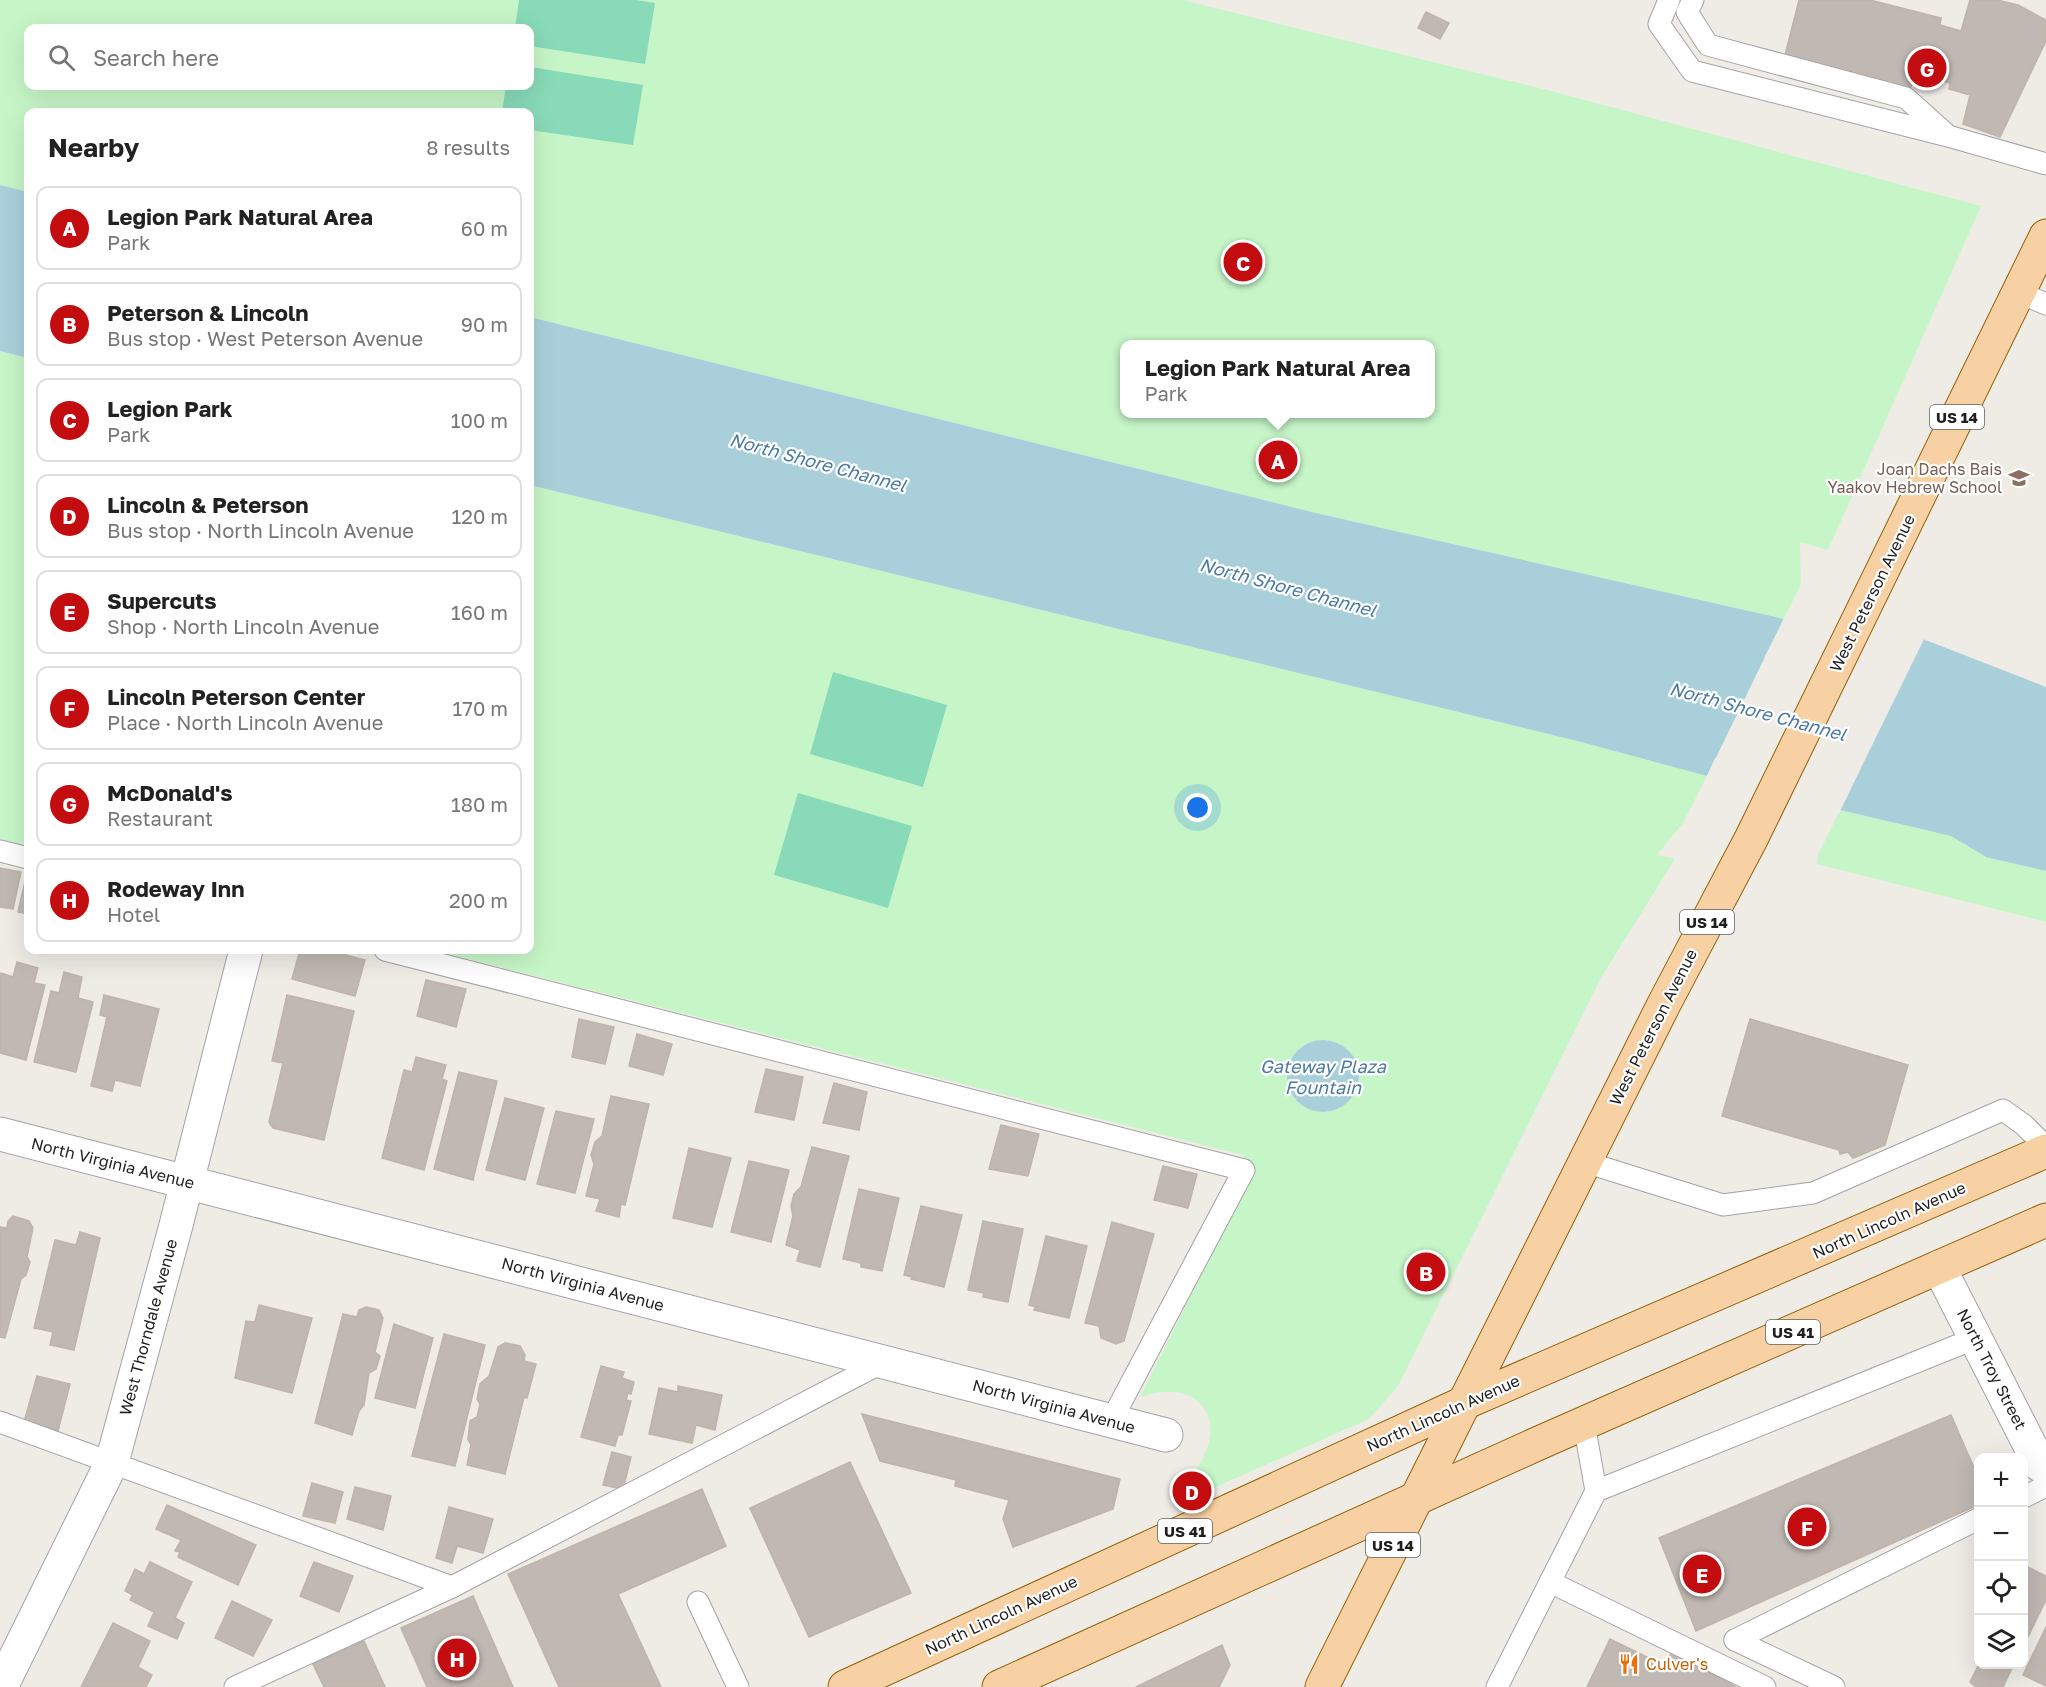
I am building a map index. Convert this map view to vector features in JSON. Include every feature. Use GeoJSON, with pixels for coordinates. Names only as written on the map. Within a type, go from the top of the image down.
{"type":"FeatureCollection","features":[{"type":"Feature","properties":{"kind":"main road","name":"West Peterson Avenue"},"geometry":{"type":"LineString","coordinates":[[1322,1687],[1585,1162],[1751,839],[1869,598],[2032,298],[2046,236]]}},
{"type":"Feature","properties":{"kind":"main road","name":"North Lincoln Avenue"},"geometry":{"type":"LineString","coordinates":[[845,1687],[1464,1403],[2046,1149]]}},
{"type":"Feature","properties":{"kind":"main road","name":"US 41"},"geometry":{"type":"LineString","coordinates":[[999,1687],[1584,1424],[2046,1220]]}},
{"type":"Feature","properties":{"kind":"street","name":"West Thorndale Avenue"},"geometry":{"type":"LineString","coordinates":[[1,1687],[112,1462],[188,1181],[245,954]]}},
{"type":"Feature","properties":{"kind":"street","name":"North Virginia Avenue"},"geometry":{"type":"LineString","coordinates":[[0,1134],[1166,1435]]}},
{"type":"Feature","properties":{"kind":"street","name":"North Troy Street"},"geometry":{"type":"LineString","coordinates":[[1939,1267],[2040,1465],[2046,1468]]}},
{"type":"Feature","properties":{"kind":"lane"},"geometry":{"type":"LineString","coordinates":[[1669,0],[1659,24],[1692,71],[1948,136],[2046,164]]}},
{"type":"Feature","properties":{"kind":"lane"},"geometry":{"type":"LineString","coordinates":[[1693,0],[1687,12],[1708,45],[1906,98],[1948,136]]}},
{"type":"Feature","properties":{"kind":"lane"},"geometry":{"type":"LineString","coordinates":[[0,851],[24,857]]}},
{"type":"Feature","properties":{"kind":"lane"},"geometry":{"type":"LineString","coordinates":[[401,954],[1244,1170],[1111,1421]]}},
{"type":"Feature","properties":{"kind":"lane"},"geometry":{"type":"LineString","coordinates":[[1585,1162],[1723,1205],[1813,1193],[2003,1110],[2025,1125],[2046,1149]]}},
{"type":"Feature","properties":{"kind":"lane"},"geometry":{"type":"LineString","coordinates":[[1596,1491],[1976,1338]]}},
{"type":"Feature","properties":{"kind":"lane"},"geometry":{"type":"LineString","coordinates":[[235,1687],[452,1587],[883,1362]]}},
{"type":"Feature","properties":{"kind":"lane"},"geometry":{"type":"LineString","coordinates":[[0,1422],[452,1587]]}},
{"type":"Feature","properties":{"kind":"lane"},"geometry":{"type":"LineString","coordinates":[[1497,1687],[1596,1491],[1584,1424]]}},
{"type":"Feature","properties":{"kind":"lane"},"geometry":{"type":"LineString","coordinates":[[2028,1495],[2046,1486]]}},
{"type":"Feature","properties":{"kind":"lane"},"geometry":{"type":"LineString","coordinates":[[1834,1687],[1735,1640],[1974,1522]]}},
{"type":"Feature","properties":{"kind":"lane"},"geometry":{"type":"LineString","coordinates":[[1550,1582],[1765,1687]]}},
{"type":"Feature","properties":{"kind":"lane"},"geometry":{"type":"LineString","coordinates":[[698,1602],[738,1687]]}},
{"type":"Feature","properties":{"kind":"green space"},"geometry":{"type":"Polygon","coordinates":[[[0,0],[1182,0],[1555,92],[1981,206],[1828,550],[1800,542],[1801,584],[1784,619],[1320,514],[534,318],[534,108],[24,108],[24,191],[0,185],[0,0]]]}},
{"type":"Feature","properties":{"kind":"green space"},"geometry":{"type":"Polygon","coordinates":[[[519,0],[636,0],[655,3],[645,64],[534,47],[534,24],[516,24],[519,0]]]}},
{"type":"Feature","properties":{"kind":"green space"},"geometry":{"type":"Polygon","coordinates":[[[534,68],[643,85],[633,145],[534,131],[534,108],[503,108],[505,90],[534,90],[534,68]]]}},
{"type":"Feature","properties":{"kind":"green space"},"geometry":{"type":"Polygon","coordinates":[[[0,351],[24,357],[24,846],[0,839],[0,351]]]}},
{"type":"Feature","properties":{"kind":"green space"},"geometry":{"type":"Polygon","coordinates":[[[534,486],[1581,742],[1707,776],[1683,823],[1657,855],[1675,859],[1602,976],[1398,1386],[1369,1419],[1209,1490],[1197,1468],[1207,1449],[1210,1433],[1209,1418],[1202,1406],[1192,1397],[1177,1392],[1160,1392],[1140,1397],[1251,1175],[1243,1155],[449,954],[534,954],[534,486]]]}},
{"type":"Feature","properties":{"kind":"green space"},"geometry":{"type":"Polygon","coordinates":[[[833,672],[947,705],[923,787],[810,754],[833,672]]]}},
{"type":"Feature","properties":{"kind":"green space"},"geometry":{"type":"Polygon","coordinates":[[[798,793],[912,826],[888,908],[774,875],[798,793]]]}},
{"type":"Feature","properties":{"kind":"green space"},"geometry":{"type":"Polygon","coordinates":[[[1840,810],[1951,836],[1986,857],[2046,871],[2046,922],[1817,864],[1818,855],[1840,810]]]}},
{"type":"Feature","properties":{"kind":"water"},"geometry":{"type":"Polygon","coordinates":[[[0,185],[24,191],[24,357],[0,351],[0,185]]]}},
{"type":"Feature","properties":{"kind":"water","name":"North Shore Channel"},"geometry":{"type":"Polygon","coordinates":[[[534,318],[1320,514],[1784,619],[1764,658],[1898,691],[1923,639],[2046,687],[2046,871],[1986,857],[1951,836],[1840,810],[1849,793],[1715,758],[1707,776],[1581,742],[534,486],[534,318]]]}},
{"type":"Feature","properties":{"kind":"water","name":"Gateway Plaza Fountain"},"geometry":{"type":"Polygon","coordinates":[[[1323,1040],[1343,1046],[1353,1056],[1359,1076],[1353,1096],[1343,1106],[1323,1112],[1303,1106],[1293,1096],[1287,1076],[1293,1056],[1303,1046],[1323,1040]]]}},
{"type":"Feature","properties":{"kind":"pier"},"geometry":{"type":"Polygon","coordinates":[[[1785,616],[1786,620],[1768,657],[1896,688],[1921,638],[1925,637],[1839,813],[1837,810],[1844,794],[1717,761],[1710,777],[1706,778],[1785,616]]]}},
{"type":"Feature","properties":{"kind":"building"},"geometry":{"type":"Polygon","coordinates":[[[1799,0],[1870,0],[1941,18],[1940,25],[1961,31],[1970,0],[1997,0],[2018,5],[2046,20],[2046,41],[2000,137],[1963,124],[1970,95],[1949,89],[1950,83],[1932,78],[1928,88],[1912,84],[1909,91],[1784,59],[1799,0]]]}},
{"type":"Feature","properties":{"kind":"building"},"geometry":{"type":"Polygon","coordinates":[[[1426,12],[1449,23],[1440,39],[1418,28],[1426,12]]]}},
{"type":"Feature","properties":{"kind":"building"},"geometry":{"type":"Polygon","coordinates":[[[0,868],[21,872],[13,909],[0,907],[0,868]]]}},
{"type":"Feature","properties":{"kind":"building"},"geometry":{"type":"Polygon","coordinates":[[[24,886],[24,913],[18,912],[24,886]]]}},
{"type":"Feature","properties":{"kind":"building"},"geometry":{"type":"Polygon","coordinates":[[[299,954],[342,954],[365,960],[355,996],[292,979],[299,954]]]}},
{"type":"Feature","properties":{"kind":"building"},"geometry":{"type":"Polygon","coordinates":[[[17,962],[38,968],[34,983],[45,985],[26,1060],[0,1053],[0,978],[1,973],[13,977],[17,962]]]}},
{"type":"Feature","properties":{"kind":"building"},"geometry":{"type":"Polygon","coordinates":[[[64,972],[82,977],[78,998],[93,1002],[76,1072],[34,1062],[51,991],[59,993],[64,972]]]}},
{"type":"Feature","properties":{"kind":"building"},"geometry":{"type":"Polygon","coordinates":[[[426,980],[466,989],[456,1027],[417,1016],[426,980]]]}},
{"type":"Feature","properties":{"kind":"building"},"geometry":{"type":"Polygon","coordinates":[[[104,995],[159,1009],[140,1086],[115,1080],[112,1091],[91,1086],[107,1017],[100,1015],[104,995]]]}},
{"type":"Feature","properties":{"kind":"building"},"geometry":{"type":"Polygon","coordinates":[[[287,995],[354,1011],[324,1140],[273,1128],[269,1122],[283,1063],[272,1061],[287,995]]]}},
{"type":"Feature","properties":{"kind":"building"},"geometry":{"type":"Polygon","coordinates":[[[579,1019],[614,1027],[605,1064],[572,1057],[579,1019]]]}},
{"type":"Feature","properties":{"kind":"building"},"geometry":{"type":"Polygon","coordinates":[[[1750,1019],[1908,1065],[1885,1145],[1853,1158],[1848,1152],[1840,1154],[1839,1150],[1722,1116],[1750,1019]]]}},
{"type":"Feature","properties":{"kind":"building"},"geometry":{"type":"Polygon","coordinates":[[[637,1034],[672,1044],[663,1075],[629,1066],[637,1034]]]}},
{"type":"Feature","properties":{"kind":"building"},"geometry":{"type":"Polygon","coordinates":[[[416,1057],[446,1065],[442,1079],[447,1081],[424,1170],[382,1158],[404,1070],[412,1072],[416,1057]]]}},
{"type":"Feature","properties":{"kind":"building"},"geometry":{"type":"Polygon","coordinates":[[[766,1069],[803,1077],[794,1120],[755,1112],[766,1069]]]}},
{"type":"Feature","properties":{"kind":"building"},"geometry":{"type":"Polygon","coordinates":[[[459,1072],[497,1081],[473,1180],[434,1169],[459,1072]]]}},
{"type":"Feature","properties":{"kind":"building"},"geometry":{"type":"Polygon","coordinates":[[[834,1083],[867,1092],[859,1130],[823,1123],[834,1083]]]}},
{"type":"Feature","properties":{"kind":"building"},"geometry":{"type":"Polygon","coordinates":[[[611,1096],[649,1104],[625,1205],[621,1204],[619,1217],[596,1211],[600,1199],[586,1196],[594,1164],[591,1155],[595,1142],[602,1136],[611,1096]]]}},
{"type":"Feature","properties":{"kind":"building"},"geometry":{"type":"Polygon","coordinates":[[[505,1098],[544,1108],[525,1180],[486,1170],[505,1098]]]}},
{"type":"Feature","properties":{"kind":"building"},"geometry":{"type":"Polygon","coordinates":[[[556,1111],[594,1119],[575,1193],[537,1184],[556,1111]]]}},
{"type":"Feature","properties":{"kind":"building"},"geometry":{"type":"Polygon","coordinates":[[[1001,1125],[1039,1134],[1028,1176],[989,1169],[1001,1125]]]}},
{"type":"Feature","properties":{"kind":"building"},"geometry":{"type":"Polygon","coordinates":[[[812,1147],[849,1156],[820,1267],[797,1261],[800,1250],[786,1245],[793,1216],[791,1206],[794,1194],[801,1187],[812,1147]]]}},
{"type":"Feature","properties":{"kind":"building"},"geometry":{"type":"Polygon","coordinates":[[[689,1148],[731,1158],[712,1227],[673,1218],[689,1148]]]}},
{"type":"Feature","properties":{"kind":"building"},"geometry":{"type":"Polygon","coordinates":[[[749,1161],[789,1170],[771,1242],[731,1232],[749,1161]]]}},
{"type":"Feature","properties":{"kind":"building"},"geometry":{"type":"Polygon","coordinates":[[[1163,1166],[1197,1174],[1188,1208],[1154,1200],[1163,1166]]]}},
{"type":"Feature","properties":{"kind":"building"},"geometry":{"type":"Polygon","coordinates":[[[859,1189],[899,1198],[882,1271],[861,1267],[861,1263],[843,1259],[859,1189]]]}},
{"type":"Feature","properties":{"kind":"building"},"geometry":{"type":"Polygon","coordinates":[[[921,1206],[962,1215],[944,1287],[911,1279],[912,1277],[904,1275],[921,1206]]]}},
{"type":"Feature","properties":{"kind":"building"},"geometry":{"type":"Polygon","coordinates":[[[13,1216],[29,1221],[33,1228],[27,1257],[30,1262],[26,1275],[21,1279],[5,1338],[0,1337],[0,1227],[7,1228],[8,1221],[13,1216]]]}},
{"type":"Feature","properties":{"kind":"building"},"geometry":{"type":"Polygon","coordinates":[[[983,1221],[1023,1229],[1008,1302],[983,1297],[984,1293],[968,1290],[983,1221]]]}},
{"type":"Feature","properties":{"kind":"building"},"geometry":{"type":"Polygon","coordinates":[[[1112,1222],[1154,1234],[1124,1341],[1116,1344],[1101,1338],[1099,1326],[1085,1323],[1112,1222]]]}},
{"type":"Feature","properties":{"kind":"building"},"geometry":{"type":"Polygon","coordinates":[[[80,1232],[100,1238],[74,1350],[50,1345],[53,1332],[34,1328],[55,1240],[76,1245],[80,1232]]]}},
{"type":"Feature","properties":{"kind":"building"},"geometry":{"type":"Polygon","coordinates":[[[1046,1236],[1087,1246],[1069,1318],[1034,1310],[1036,1307],[1029,1305],[1046,1236]]]}},
{"type":"Feature","properties":{"kind":"building"},"geometry":{"type":"Polygon","coordinates":[[[259,1305],[312,1318],[292,1393],[235,1378],[246,1321],[255,1322],[259,1305]]]}},
{"type":"Feature","properties":{"kind":"building"},"geometry":{"type":"Polygon","coordinates":[[[366,1307],[379,1310],[383,1318],[375,1352],[380,1356],[376,1369],[369,1373],[364,1405],[359,1411],[352,1435],[315,1423],[343,1314],[357,1317],[359,1310],[366,1307]]]}},
{"type":"Feature","properties":{"kind":"building"},"geometry":{"type":"Polygon","coordinates":[[[394,1324],[433,1338],[415,1408],[375,1398],[394,1324]]]}},
{"type":"Feature","properties":{"kind":"building"},"geometry":{"type":"Polygon","coordinates":[[[444,1334],[485,1345],[455,1466],[412,1456],[444,1334]]]}},
{"type":"Feature","properties":{"kind":"building"},"geometry":{"type":"Polygon","coordinates":[[[505,1343],[520,1346],[525,1355],[524,1361],[536,1364],[527,1398],[524,1397],[505,1474],[467,1465],[471,1445],[468,1439],[470,1421],[477,1417],[480,1404],[477,1399],[480,1384],[489,1376],[498,1347],[505,1343]]]}},
{"type":"Feature","properties":{"kind":"building"},"geometry":{"type":"Polygon","coordinates":[[[601,1366],[624,1372],[622,1378],[634,1382],[631,1394],[628,1393],[626,1400],[631,1401],[622,1435],[618,1435],[615,1446],[581,1437],[601,1366]]]}},
{"type":"Feature","properties":{"kind":"building"},"geometry":{"type":"Polygon","coordinates":[[[37,1376],[70,1384],[58,1431],[24,1422],[37,1376]]]}},
{"type":"Feature","properties":{"kind":"building"},"geometry":{"type":"Polygon","coordinates":[[[678,1386],[722,1395],[715,1430],[696,1425],[692,1443],[649,1434],[659,1388],[678,1392],[678,1386]]]}},
{"type":"Feature","properties":{"kind":"building"},"geometry":{"type":"Polygon","coordinates":[[[862,1414],[1120,1479],[1113,1509],[1013,1547],[1003,1519],[1009,1500],[955,1486],[956,1480],[880,1461],[862,1414]]]}},
{"type":"Feature","properties":{"kind":"building"},"geometry":{"type":"Polygon","coordinates":[[[1951,1415],[1974,1468],[1974,1507],[1696,1631],[1659,1538],[1951,1415]]]}},
{"type":"Feature","properties":{"kind":"building"},"geometry":{"type":"Polygon","coordinates":[[[612,1452],[631,1457],[623,1489],[603,1485],[612,1452]]]}},
{"type":"Feature","properties":{"kind":"building"},"geometry":{"type":"Polygon","coordinates":[[[850,1462],[911,1593],[809,1637],[750,1508],[850,1462]]]}},
{"type":"Feature","properties":{"kind":"building"},"geometry":{"type":"Polygon","coordinates":[[[312,1483],[343,1492],[335,1523],[303,1516],[312,1483]]]}},
{"type":"Feature","properties":{"kind":"building"},"geometry":{"type":"Polygon","coordinates":[[[355,1487],[391,1496],[383,1530],[347,1519],[355,1487]]]}},
{"type":"Feature","properties":{"kind":"building"},"geometry":{"type":"Polygon","coordinates":[[[702,1489],[726,1546],[618,1594],[661,1687],[559,1687],[508,1574],[702,1489]]]}},
{"type":"Feature","properties":{"kind":"building"},"geometry":{"type":"Polygon","coordinates":[[[167,1505],[256,1545],[238,1585],[178,1557],[180,1552],[175,1551],[181,1540],[156,1529],[167,1505]]]}},
{"type":"Feature","properties":{"kind":"building"},"geometry":{"type":"Polygon","coordinates":[[[449,1507],[493,1519],[483,1553],[457,1546],[452,1563],[436,1558],[449,1507]]]}},
{"type":"Feature","properties":{"kind":"building"},"geometry":{"type":"Polygon","coordinates":[[[150,1562],[192,1582],[175,1618],[184,1623],[177,1639],[148,1626],[154,1612],[130,1600],[133,1595],[125,1591],[135,1569],[144,1574],[150,1562]]]}},
{"type":"Feature","properties":{"kind":"building"},"geometry":{"type":"Polygon","coordinates":[[[314,1562],[353,1576],[339,1612],[300,1596],[314,1562]]]}},
{"type":"Feature","properties":{"kind":"building"},"geometry":{"type":"Polygon","coordinates":[[[2028,1567],[2046,1576],[2046,1600],[2028,1637],[2028,1567]]]}},
{"type":"Feature","properties":{"kind":"building"},"geometry":{"type":"Polygon","coordinates":[[[473,1596],[513,1687],[427,1687],[401,1628],[473,1596]]]}},
{"type":"Feature","properties":{"kind":"building"},"geometry":{"type":"Polygon","coordinates":[[[232,1601],[272,1620],[253,1656],[215,1638],[232,1601]]]}},
{"type":"Feature","properties":{"kind":"building"},"geometry":{"type":"Polygon","coordinates":[[[113,1623],[150,1641],[138,1667],[152,1675],[146,1687],[81,1687],[113,1623]]]}},
{"type":"Feature","properties":{"kind":"building"},"geometry":{"type":"Polygon","coordinates":[[[2046,1627],[2046,1686],[2023,1675],[2028,1669],[2046,1627]]]}},
{"type":"Feature","properties":{"kind":"building","name":"Culver's"},"geometry":{"type":"Polygon","coordinates":[[[1610,1639],[1665,1666],[1672,1652],[1736,1687],[1587,1687],[1610,1639]]]}},
{"type":"Feature","properties":{"kind":"building"},"geometry":{"type":"Polygon","coordinates":[[[364,1641],[385,1687],[324,1687],[313,1664],[364,1641]]]}},
{"type":"Feature","properties":{"kind":"building"},"geometry":{"type":"Polygon","coordinates":[[[1222,1645],[1230,1665],[1219,1687],[1136,1687],[1222,1645]]]}},
{"type":"Feature","properties":{"kind":"building"},"geometry":{"type":"Polygon","coordinates":[[[1976,1669],[2012,1669],[2003,1687],[1976,1687],[1970,1682],[1976,1669]]]}},
{"type":"Feature","properties":{"kind":"place","name":"McDonald's"},"geometry":{"type":"Point","coordinates":[1927,68]}},
{"type":"Feature","properties":{"kind":"place","name":"Legion Park"},"geometry":{"type":"Point","coordinates":[1243,262]}},
{"type":"Feature","properties":{"kind":"place","name":"Legion Park Natural Area"},"geometry":{"type":"Point","coordinates":[1278,460]}},
{"type":"Feature","properties":{"kind":"place","name":"Joan Dachs Bais Yaakov Hebrew School"},"geometry":{"type":"Point","coordinates":[2019,478]}},
{"type":"Feature","properties":{"kind":"place","name":"Peterson & Lincoln"},"geometry":{"type":"Point","coordinates":[1426,1272]}},
{"type":"Feature","properties":{"kind":"place","name":"Lincoln & Peterson"},"geometry":{"type":"Point","coordinates":[1192,1491]}},
{"type":"Feature","properties":{"kind":"place","name":"Lincoln Peterson Center"},"geometry":{"type":"Point","coordinates":[1807,1527]}},
{"type":"Feature","properties":{"kind":"place","name":"Supercuts"},"geometry":{"type":"Point","coordinates":[1702,1574]}},
{"type":"Feature","properties":{"kind":"place","name":"Rodeway Inn"},"geometry":{"type":"Point","coordinates":[457,1658]}},
{"type":"Feature","properties":{"kind":"place","name":"Culver's"},"geometry":{"type":"Point","coordinates":[1629,1664]}}]}
